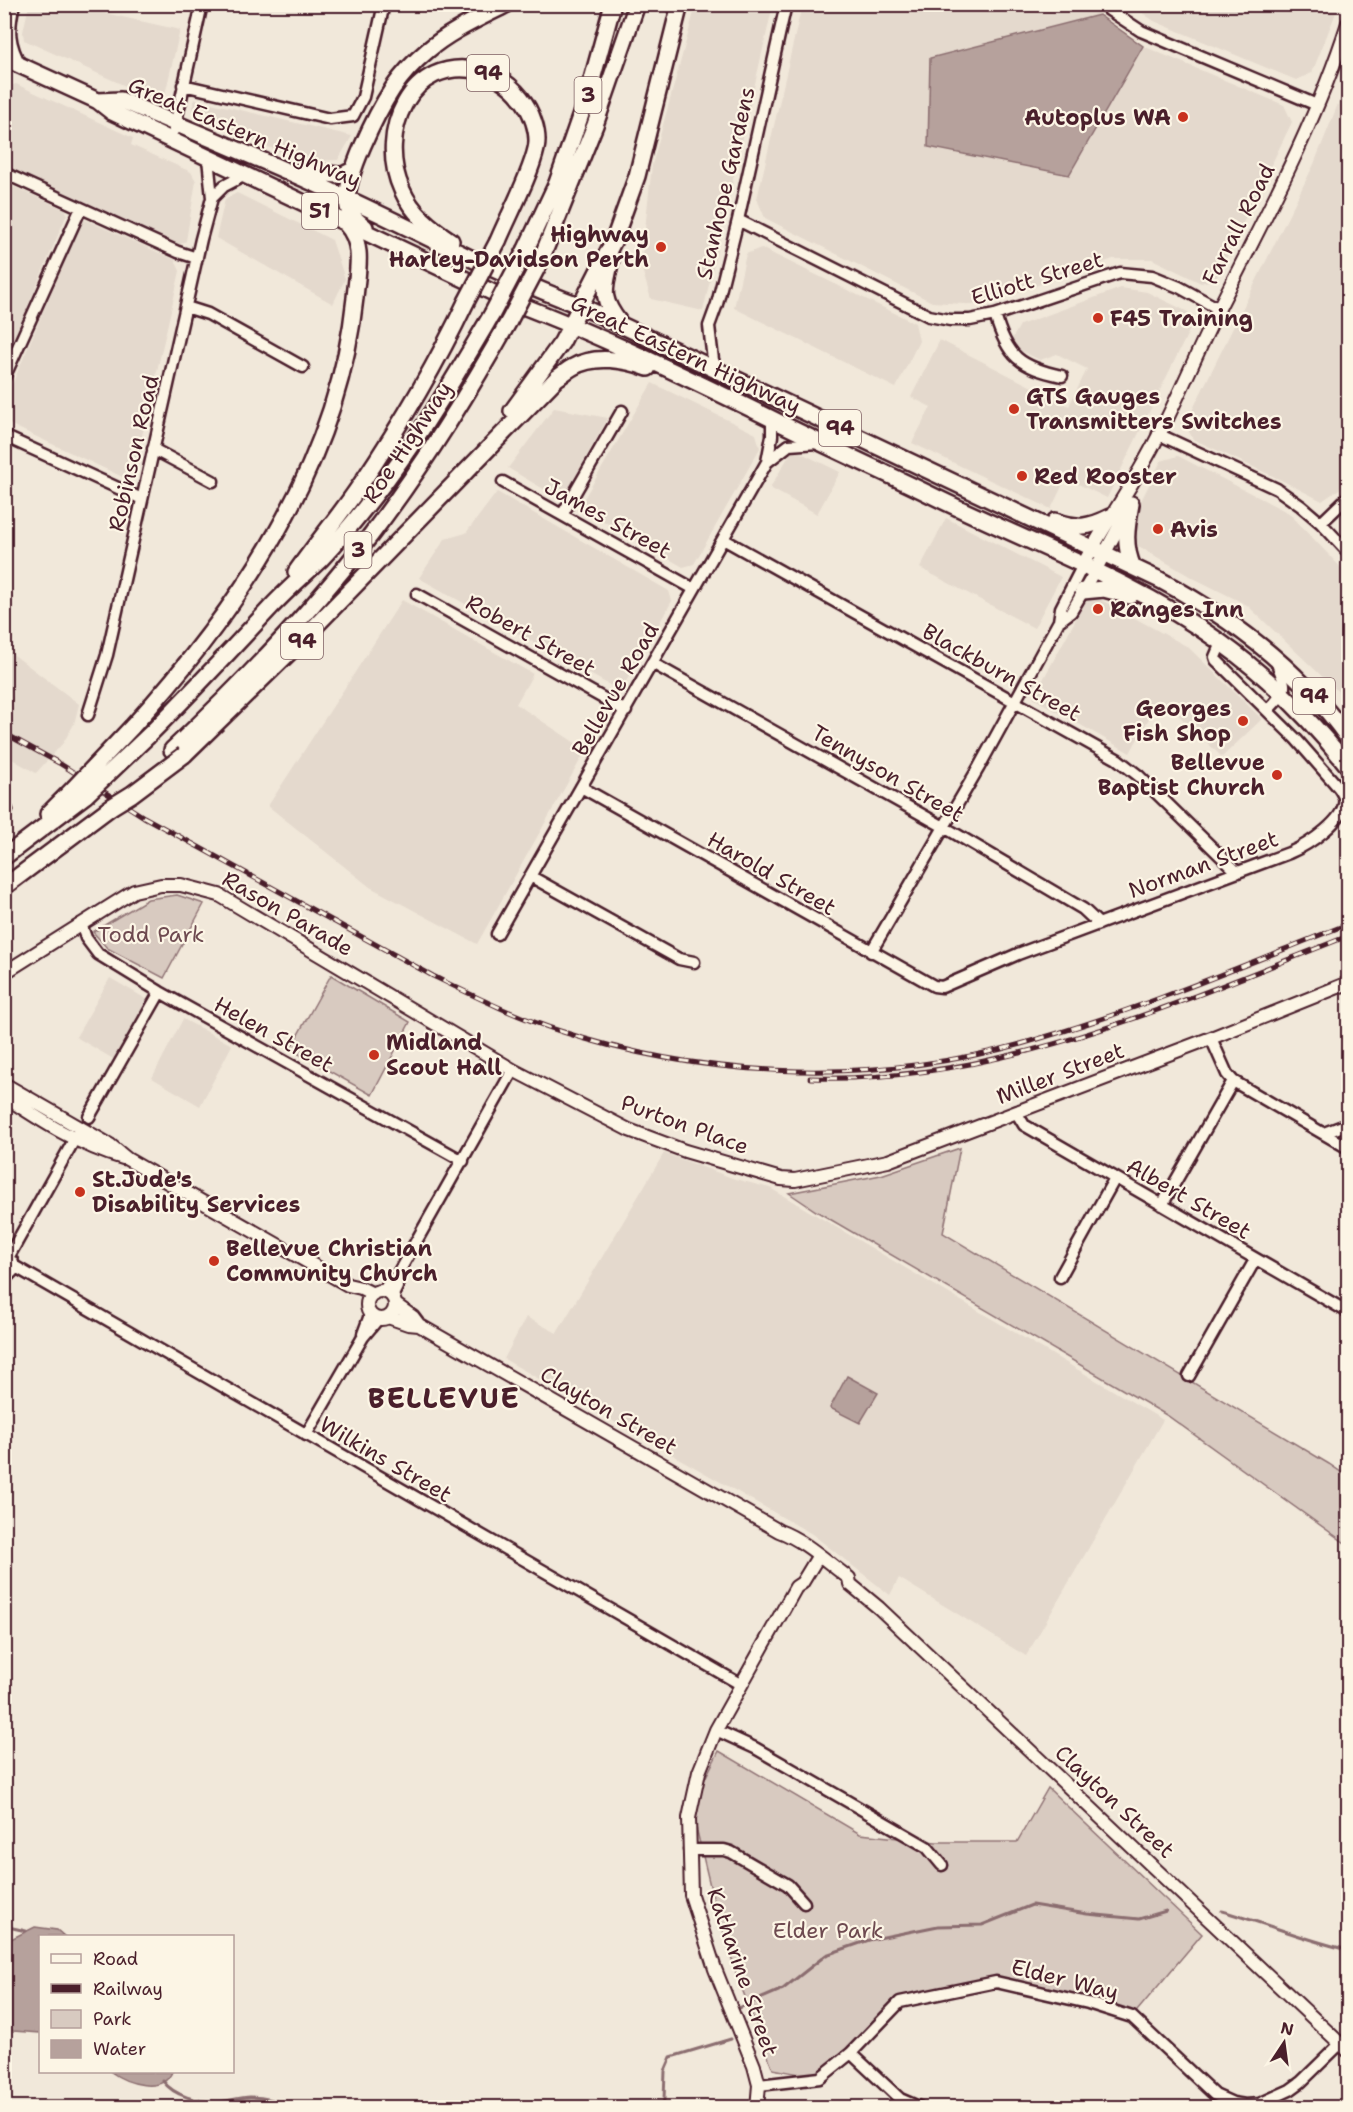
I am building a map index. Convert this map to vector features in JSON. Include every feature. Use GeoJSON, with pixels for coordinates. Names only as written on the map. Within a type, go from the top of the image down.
{"type":"FeatureCollection","features":[{"type":"Feature","properties":{"kind":"highway"},"geometry":{"type":"LineString","coordinates":[[374,236],[369,229],[353,217],[348,209],[347,198],[353,170],[379,111],[394,86],[428,50],[460,28],[507,4]]}},
{"type":"Feature","properties":{"kind":"highway","name":"Roe Highway"},"geometry":{"type":"LineString","coordinates":[[4,856],[148,736],[320,559],[387,478],[454,378],[492,314],[526,249],[557,183],[588,94],[613,4]]}},
{"type":"Feature","properties":{"kind":"highway","name":"Roe Highway"},"geometry":{"type":"LineString","coordinates":[[4,887],[111,807],[178,753],[298,622],[369,536],[438,439],[470,389],[540,262],[598,116],[637,4]]}},
{"type":"Feature","properties":{"kind":"highway"},"geometry":{"type":"LineString","coordinates":[[446,493],[526,394],[572,325],[614,240],[637,176],[680,4]]}},
{"type":"Feature","properties":{"kind":"highway","name":"Great Eastern Highway"},"geometry":{"type":"LineString","coordinates":[[4,58],[98,101],[112,112],[515,303],[572,325],[675,371],[965,512],[1089,568],[1144,597],[1221,643],[1303,713],[1348,766]]}},
{"type":"Feature","properties":{"kind":"highway","name":"94"},"geometry":{"type":"LineString","coordinates":[[272,606],[360,485],[444,348],[498,242],[536,148],[537,137],[533,121],[525,102],[517,92],[498,77],[466,69],[439,74],[416,88],[400,113],[393,138],[395,167],[401,188],[419,217],[474,261]]}},
{"type":"Feature","properties":{"kind":"highway","name":"Great Eastern Highway"},"geometry":{"type":"LineString","coordinates":[[98,101],[121,100],[347,198],[474,261],[621,324],[1133,567],[1203,603],[1233,624],[1275,658],[1317,698],[1348,738]]}},
{"type":"Feature","properties":{"kind":"highway"},"geometry":{"type":"LineString","coordinates":[[252,156],[314,174],[343,175],[353,170]]}},
{"type":"Feature","properties":{"kind":"highway"},"geometry":{"type":"LineString","coordinates":[[80,792],[132,727],[187,665],[231,607],[280,525],[319,445],[332,407],[351,328],[358,245],[356,237],[344,222]]}},
{"type":"Feature","properties":{"kind":"highway"},"geometry":{"type":"LineString","coordinates":[[614,240],[604,296],[610,311],[621,324]]}},
{"type":"Feature","properties":{"kind":"highway","name":"94"},"geometry":{"type":"LineString","coordinates":[[178,753],[289,654],[543,391],[573,367],[602,359],[630,363],[654,370],[675,371]]}},
{"type":"Feature","properties":{"kind":"highway"},"geometry":{"type":"LineString","coordinates":[[1131,504],[1126,542],[1133,567]]}},
{"type":"Feature","properties":{"kind":"highway"},"geometry":{"type":"LineString","coordinates":[[1012,508],[1041,515],[1072,527],[1098,523],[1110,517]]}},
{"type":"Feature","properties":{"kind":"highway"},"geometry":{"type":"LineString","coordinates":[[1083,591],[1104,589],[1134,598],[1144,597]]}},
{"type":"Feature","properties":{"kind":"main road","name":"Farrall Road"},"geometry":{"type":"LineString","coordinates":[[1089,568],[1110,517],[1139,471],[1283,184],[1317,105],[1348,23]]}},
{"type":"Feature","properties":{"kind":"main road","name":"Farrall Road"},"geometry":{"type":"LineString","coordinates":[[1098,550],[1131,504],[1139,471]]}},
{"type":"Feature","properties":{"kind":"main road","name":"Rason Parade"},"geometry":{"type":"LineString","coordinates":[[4,973],[134,891],[161,885],[182,885],[219,895],[513,1070]]}},
{"type":"Feature","properties":{"kind":"main road","name":"Miller Street"},"geometry":{"type":"LineString","coordinates":[[781,1179],[818,1177],[888,1161],[1211,1038],[1348,983]]}},
{"type":"Feature","properties":{"kind":"main road","name":"Purton Place"},"geometry":{"type":"LineString","coordinates":[[513,1070],[629,1130],[685,1151],[781,1179]]}},
{"type":"Feature","properties":{"kind":"main road","name":"Clayton Street"},"geometry":{"type":"LineString","coordinates":[[4,1083],[78,1129],[107,1154],[127,1159],[348,1285],[356,1296],[414,1317],[418,1325],[778,1531],[787,1534],[849,1578],[850,1584],[894,1621],[1344,2048]]}},
{"type":"Feature","properties":{"kind":"main road","name":"Clayton Street"},"geometry":{"type":"LineString","coordinates":[[4,1096],[24,1110],[78,1129]]}},
{"type":"Feature","properties":{"kind":"main road","name":"Katharine Street"},"geometry":{"type":"LineString","coordinates":[[757,2108],[759,2085],[747,2046],[715,1969],[691,1895],[689,1818],[694,1788],[716,1730],[796,1587],[802,1583],[815,1556]]}},
{"type":"Feature","properties":{"kind":"street"},"geometry":{"type":"LineString","coordinates":[[14,4],[6,34],[21,66]]}},
{"type":"Feature","properties":{"kind":"street"},"geometry":{"type":"LineString","coordinates":[[171,140],[202,4]]}},
{"type":"Feature","properties":{"kind":"street"},"geometry":{"type":"LineString","coordinates":[[183,85],[330,119],[353,116],[363,97],[384,4]]}},
{"type":"Feature","properties":{"kind":"street","name":"Stanhope Gardens"},"geometry":{"type":"LineString","coordinates":[[718,370],[713,360],[709,326],[717,304],[738,220],[786,4]]}},
{"type":"Feature","properties":{"kind":"street"},"geometry":{"type":"LineString","coordinates":[[1105,4],[1109,10],[1141,31],[1317,105]]}},
{"type":"Feature","properties":{"kind":"street","name":"Robinson Road"},"geometry":{"type":"LineString","coordinates":[[88,716],[94,703],[107,655],[212,198],[208,158]]}},
{"type":"Feature","properties":{"kind":"street"},"geometry":{"type":"LineString","coordinates":[[4,173],[178,252],[197,258]]}},
{"type":"Feature","properties":{"kind":"street"},"geometry":{"type":"LineString","coordinates":[[212,198],[224,186],[245,175]]}},
{"type":"Feature","properties":{"kind":"street"},"geometry":{"type":"LineString","coordinates":[[4,378],[81,208]]}},
{"type":"Feature","properties":{"kind":"street","name":"Elliott Street"},"geometry":{"type":"LineString","coordinates":[[738,220],[929,316],[950,320],[970,320],[995,315],[1120,273],[1152,276],[1179,287],[1219,309]]}},
{"type":"Feature","properties":{"kind":"street"},"geometry":{"type":"LineString","coordinates":[[186,307],[208,314],[303,367]]}},
{"type":"Feature","properties":{"kind":"street"},"geometry":{"type":"LineString","coordinates":[[995,315],[1001,338],[1012,354],[1043,372],[1062,376]]}},
{"type":"Feature","properties":{"kind":"street"},"geometry":{"type":"LineString","coordinates":[[562,515],[622,411]]}},
{"type":"Feature","properties":{"kind":"street","name":"Bellevue Road"},"geometry":{"type":"LineString","coordinates":[[497,934],[767,462],[772,419]]}},
{"type":"Feature","properties":{"kind":"street"},"geometry":{"type":"LineString","coordinates":[[1158,434],[1277,489],[1321,523],[1348,552]]}},
{"type":"Feature","properties":{"kind":"street"},"geometry":{"type":"LineString","coordinates":[[4,436],[142,499]]}},
{"type":"Feature","properties":{"kind":"street","name":"Bellevue Road"},"geometry":{"type":"LineString","coordinates":[[767,462],[789,446],[821,442]]}},
{"type":"Feature","properties":{"kind":"street"},"geometry":{"type":"LineString","coordinates":[[153,449],[213,481]]}},
{"type":"Feature","properties":{"kind":"street","name":"James Street"},"geometry":{"type":"LineString","coordinates":[[503,482],[694,589]]}},
{"type":"Feature","properties":{"kind":"street"},"geometry":{"type":"LineString","coordinates":[[1321,523],[1348,497]]}},
{"type":"Feature","properties":{"kind":"street","name":"Blackburn Street"},"geometry":{"type":"LineString","coordinates":[[723,539],[1117,759],[1139,776],[1237,872]]}},
{"type":"Feature","properties":{"kind":"street"},"geometry":{"type":"LineString","coordinates":[[1059,621],[1071,612],[1083,591],[1089,568]]}},
{"type":"Feature","properties":{"kind":"street"},"geometry":{"type":"LineString","coordinates":[[871,952],[1016,702],[1059,621],[1061,608],[1089,568]]}},
{"type":"Feature","properties":{"kind":"street","name":"Robert Street"},"geometry":{"type":"LineString","coordinates":[[417,594],[626,711]]}},
{"type":"Feature","properties":{"kind":"street","name":"Norman Street"},"geometry":{"type":"LineString","coordinates":[[946,985],[972,973],[1303,847],[1321,835],[1338,816],[1344,797],[1340,788],[1268,710],[1216,660],[1215,657],[1221,643]]}},
{"type":"Feature","properties":{"kind":"street"},"geometry":{"type":"LineString","coordinates":[[1268,710],[1286,688],[1275,658]]}},
{"type":"Feature","properties":{"kind":"street","name":"Tennyson Street"},"geometry":{"type":"LineString","coordinates":[[652,663],[944,827],[1083,909],[1099,924]]}},
{"type":"Feature","properties":{"kind":"street","name":"Harold Street"},"geometry":{"type":"LineString","coordinates":[[581,787],[933,986],[946,985]]}},
{"type":"Feature","properties":{"kind":"street"},"geometry":{"type":"LineString","coordinates":[[530,876],[679,959],[694,962]]}},
{"type":"Feature","properties":{"kind":"street","name":"Helen Street"},"geometry":{"type":"LineString","coordinates":[[81,924],[86,938],[98,954],[160,992],[463,1161]]}},
{"type":"Feature","properties":{"kind":"street"},"geometry":{"type":"LineString","coordinates":[[6,1280],[13,1271],[8,1257],[78,1129],[160,992]]}},
{"type":"Feature","properties":{"kind":"street"},"geometry":{"type":"LineString","coordinates":[[1211,1038],[1233,1082],[1348,1148]]}},
{"type":"Feature","properties":{"kind":"street"},"geometry":{"type":"LineString","coordinates":[[306,1435],[381,1305],[389,1282],[396,1277],[513,1070]]}},
{"type":"Feature","properties":{"kind":"street"},"geometry":{"type":"LineString","coordinates":[[1162,1205],[1233,1082]]}},
{"type":"Feature","properties":{"kind":"street","name":"Albert Street"},"geometry":{"type":"LineString","coordinates":[[1016,1112],[1023,1125],[1348,1312]]}},
{"type":"Feature","properties":{"kind":"street"},"geometry":{"type":"LineString","coordinates":[[1324,1133],[1348,1124]]}},
{"type":"Feature","properties":{"kind":"street"},"geometry":{"type":"LineString","coordinates":[[1060,1277],[1115,1178]]}},
{"type":"Feature","properties":{"kind":"street","name":"Wilkins Street"},"geometry":{"type":"LineString","coordinates":[[8,1257],[306,1435],[740,1684]]}},
{"type":"Feature","properties":{"kind":"street"},"geometry":{"type":"LineString","coordinates":[[1189,1376],[1255,1260]]}},
{"type":"Feature","properties":{"kind":"street"},"geometry":{"type":"LineString","coordinates":[[716,1730],[755,1748],[927,1847],[942,1865]]}},
{"type":"Feature","properties":{"kind":"street"},"geometry":{"type":"LineString","coordinates":[[689,1850],[731,1852],[788,1885],[804,1903]]}},
{"type":"Feature","properties":{"kind":"street","name":"Elder Way"},"geometry":{"type":"LineString","coordinates":[[759,2085],[820,2078],[851,2053],[900,2002],[996,1982],[1088,2003],[1132,2017],[1215,2095],[1233,2103],[1260,2106],[1301,2082],[1344,2048]]}},
{"type":"Feature","properties":{"kind":"street"},"geometry":{"type":"LineString","coordinates":[[851,2053],[900,2099],[921,2108]]}},
{"type":"Feature","properties":{"kind":"shaded area"},"geometry":{"type":"Polygon","coordinates":[[[1090,4],[1099,15],[930,58],[928,147],[1069,175],[1143,46],[1284,105],[1292,122],[1216,279],[1201,283],[1152,259],[1113,259],[980,305],[932,302],[765,218],[757,199],[802,5],[1090,4]]]}},
{"type":"Feature","properties":{"kind":"shaded area"},"geometry":{"type":"Polygon","coordinates":[[[29,5],[69,5],[180,30],[163,103],[24,40],[23,32],[29,5]]]}},
{"type":"Feature","properties":{"kind":"shaded area"},"geometry":{"type":"Polygon","coordinates":[[[696,5],[773,5],[703,311],[651,299],[641,266],[652,165],[696,5]]]}},
{"type":"Feature","properties":{"kind":"shaded area"},"geometry":{"type":"Polygon","coordinates":[[[1131,5],[1339,5],[1312,73],[1296,80],[1154,21],[1131,5]]]}},
{"type":"Feature","properties":{"kind":"shaded area"},"geometry":{"type":"Polygon","coordinates":[[[1348,79],[1348,483],[1322,501],[1193,439],[1185,425],[1314,164],[1348,79]]]}},
{"type":"Feature","properties":{"kind":"shaded area"},"geometry":{"type":"Polygon","coordinates":[[[16,84],[133,138],[131,145],[191,172],[196,181],[186,241],[178,246],[5,166],[5,96],[8,87],[16,84]]]}},
{"type":"Feature","properties":{"kind":"shaded area"},"geometry":{"type":"Polygon","coordinates":[[[194,99],[352,136],[338,160],[314,161],[289,155],[196,119],[192,111],[194,99]]]}},
{"type":"Feature","properties":{"kind":"shaded area"},"geometry":{"type":"Polygon","coordinates":[[[5,183],[66,210],[67,214],[5,360],[5,183]]]}},
{"type":"Feature","properties":{"kind":"shaded area"},"geometry":{"type":"Polygon","coordinates":[[[237,193],[332,240],[345,279],[333,304],[216,238],[225,199],[237,193]]]}},
{"type":"Feature","properties":{"kind":"shaded area"},"geometry":{"type":"Polygon","coordinates":[[[86,220],[175,260],[180,271],[133,475],[127,479],[5,422],[5,401],[82,221],[86,220]]]}},
{"type":"Feature","properties":{"kind":"shaded area"},"geometry":{"type":"Polygon","coordinates":[[[761,248],[915,323],[919,341],[896,388],[734,308],[746,254],[761,248]]]}},
{"type":"Feature","properties":{"kind":"shaded area"},"geometry":{"type":"Polygon","coordinates":[[[1121,288],[1147,292],[1188,312],[1192,325],[1107,498],[1066,478],[1051,509],[912,443],[931,407],[911,397],[940,340],[1069,406],[1087,369],[1057,354],[1040,360],[1015,348],[1011,341],[1020,325],[1121,288]]]}},
{"type":"Feature","properties":{"kind":"shaded area"},"geometry":{"type":"Polygon","coordinates":[[[652,383],[756,434],[760,448],[694,564],[683,567],[579,507],[652,383]]]}},
{"type":"Feature","properties":{"kind":"shaded area"},"geometry":{"type":"Polygon","coordinates":[[[554,408],[608,418],[562,500],[508,468],[554,408]]]}},
{"type":"Feature","properties":{"kind":"shaded area"},"geometry":{"type":"Polygon","coordinates":[[[793,449],[840,472],[817,514],[770,488],[793,449]]]}},
{"type":"Feature","properties":{"kind":"shaded area"},"geometry":{"type":"Polygon","coordinates":[[[1178,456],[1289,513],[1348,575],[1348,701],[1247,605],[1191,577],[1135,544],[1134,515],[1161,461],[1178,456]]]}},
{"type":"Feature","properties":{"kind":"shaded area"},"geometry":{"type":"Polygon","coordinates":[[[497,492],[669,591],[672,601],[624,685],[613,687],[419,578],[445,539],[466,533],[497,492]]]}},
{"type":"Feature","properties":{"kind":"shaded area"},"geometry":{"type":"Polygon","coordinates":[[[946,518],[1061,577],[1034,628],[920,568],[946,518]]]}},
{"type":"Feature","properties":{"kind":"shaded area"},"geometry":{"type":"Polygon","coordinates":[[[1094,596],[1188,647],[1262,719],[1222,757],[1172,709],[1159,700],[1130,753],[1033,698],[1088,597],[1094,596]]]}},
{"type":"Feature","properties":{"kind":"shaded area"},"geometry":{"type":"Polygon","coordinates":[[[402,600],[533,674],[516,704],[586,750],[477,944],[370,887],[268,806],[402,600]]]}},
{"type":"Feature","properties":{"kind":"shaded area"},"geometry":{"type":"Polygon","coordinates":[[[4,645],[79,704],[74,724],[63,743],[36,773],[5,755],[4,645]]]}},
{"type":"Feature","properties":{"kind":"shaded area"},"geometry":{"type":"Polygon","coordinates":[[[110,978],[148,1000],[115,1060],[76,1037],[110,978]]]}},
{"type":"Feature","properties":{"kind":"shaded area"},"geometry":{"type":"Polygon","coordinates":[[[183,1019],[232,1045],[200,1106],[152,1078],[183,1019]]]}},
{"type":"Feature","properties":{"kind":"shaded area"},"geometry":{"type":"Polygon","coordinates":[[[664,1153],[735,1179],[770,1188],[1163,1420],[1026,1656],[899,1578],[890,1595],[812,1534],[504,1359],[526,1317],[557,1333],[664,1153]]]}},
{"type":"Feature","properties":{"kind":"green space","name":"Todd Park"},"geometry":{"type":"Polygon","coordinates":[[[177,895],[204,904],[164,978],[107,948],[93,932],[148,899],[177,895]]]}},
{"type":"Feature","properties":{"kind":"green space"},"geometry":{"type":"Polygon","coordinates":[[[331,975],[410,1022],[372,1095],[290,1049],[331,975]]]}},
{"type":"Feature","properties":{"kind":"green space"},"geometry":{"type":"Polygon","coordinates":[[[960,1148],[943,1233],[1348,1477],[1348,1545],[1168,1416],[816,1211],[789,1193],[881,1175],[960,1148]]]}},
{"type":"Feature","properties":{"kind":"green space","name":"Elder Park"},"geometry":{"type":"Polygon","coordinates":[[[719,1751],[860,1834],[936,1842],[1017,1842],[1048,1788],[1202,1934],[1132,2017],[996,1982],[900,2002],[820,2078],[773,2069],[737,1976],[711,1890],[691,1806],[719,1751]]]}},
{"type":"Feature","properties":{"kind":"water"},"geometry":{"type":"Polygon","coordinates":[[[1099,15],[1143,46],[1069,175],[928,147],[930,58],[1099,15]]]}},
{"type":"Feature","properties":{"kind":"water"},"geometry":{"type":"Polygon","coordinates":[[[847,1376],[878,1393],[860,1423],[830,1408],[847,1376]]]}},
{"type":"Feature","properties":{"kind":"water"},"geometry":{"type":"Polygon","coordinates":[[[35,1927],[57,1930],[63,1935],[39,1935],[39,2033],[13,2031],[4,2026],[5,1942],[35,1927]]]}},
{"type":"Feature","properties":{"kind":"water"},"geometry":{"type":"Polygon","coordinates":[[[113,2073],[171,2073],[167,2079],[152,2085],[134,2083],[113,2073]]]}},
{"type":"Feature","properties":{"kind":"waterway"},"geometry":{"type":"LineString","coordinates":[[739,2008],[783,1989],[826,1955],[869,1940],[938,1926],[982,1925],[1032,1905],[1139,1919],[1166,1911]]}},
{"type":"Feature","properties":{"kind":"waterway"},"geometry":{"type":"LineString","coordinates":[[1222,1911],[1348,1950]]}},
{"type":"Feature","properties":{"kind":"waterway"},"geometry":{"type":"LineString","coordinates":[[4,1926],[26,1931]]}},
{"type":"Feature","properties":{"kind":"waterway"},"geometry":{"type":"LineString","coordinates":[[661,2108],[664,2100],[665,2071],[671,2057],[731,2039]]}},
{"type":"Feature","properties":{"kind":"waterway"},"geometry":{"type":"LineString","coordinates":[[163,2081],[173,2091],[202,2101],[217,2102],[256,2097],[284,2103],[295,2108]]}},
{"type":"Feature","properties":{"kind":"railway"},"geometry":{"type":"LineString","coordinates":[[4,733],[59,763],[144,817],[448,984],[511,1013],[560,1031],[618,1048],[677,1060],[737,1068],[798,1071],[859,1070],[920,1064],[980,1054],[1038,1039],[1117,1014],[1348,924]]}},
{"type":"Feature","properties":{"kind":"railway"},"geometry":{"type":"LineString","coordinates":[[810,1078],[881,1076],[950,1068],[1018,1053],[1152,1012],[1348,936]]}},
{"type":"Feature","properties":{"kind":"place","name":"Autoplus WA"},"geometry":{"type":"Point","coordinates":[1183,117]}},
{"type":"Feature","properties":{"kind":"place","name":"Highway Harley-Davidson Perth"},"geometry":{"type":"Point","coordinates":[661,247]}},
{"type":"Feature","properties":{"kind":"place","name":"F45 Training"},"geometry":{"type":"Point","coordinates":[1098,318]}},
{"type":"Feature","properties":{"kind":"place","name":"GTS Gauges Transmitters Switches"},"geometry":{"type":"Point","coordinates":[1014,409]}},
{"type":"Feature","properties":{"kind":"place","name":"Red Rooster"},"geometry":{"type":"Point","coordinates":[1022,476]}},
{"type":"Feature","properties":{"kind":"place","name":"Avis"},"geometry":{"type":"Point","coordinates":[1158,529]}},
{"type":"Feature","properties":{"kind":"place","name":"Ranges Inn"},"geometry":{"type":"Point","coordinates":[1098,609]}},
{"type":"Feature","properties":{"kind":"place","name":"Georges Fish Shop"},"geometry":{"type":"Point","coordinates":[1243,721]}},
{"type":"Feature","properties":{"kind":"place","name":"Bellevue Baptist Church"},"geometry":{"type":"Point","coordinates":[1277,775]}},
{"type":"Feature","properties":{"kind":"place","name":"Midland Scout Hall"},"geometry":{"type":"Point","coordinates":[374,1055]}},
{"type":"Feature","properties":{"kind":"place","name":"St.Jude's Disability Services"},"geometry":{"type":"Point","coordinates":[80,1192]}},
{"type":"Feature","properties":{"kind":"place","name":"Bellevue Christian Community Church"},"geometry":{"type":"Point","coordinates":[214,1261]}},
{"type":"Feature","properties":{"kind":"district","name":"BELLEVUE"},"geometry":{"type":"Point","coordinates":[444,1398]}}]}
